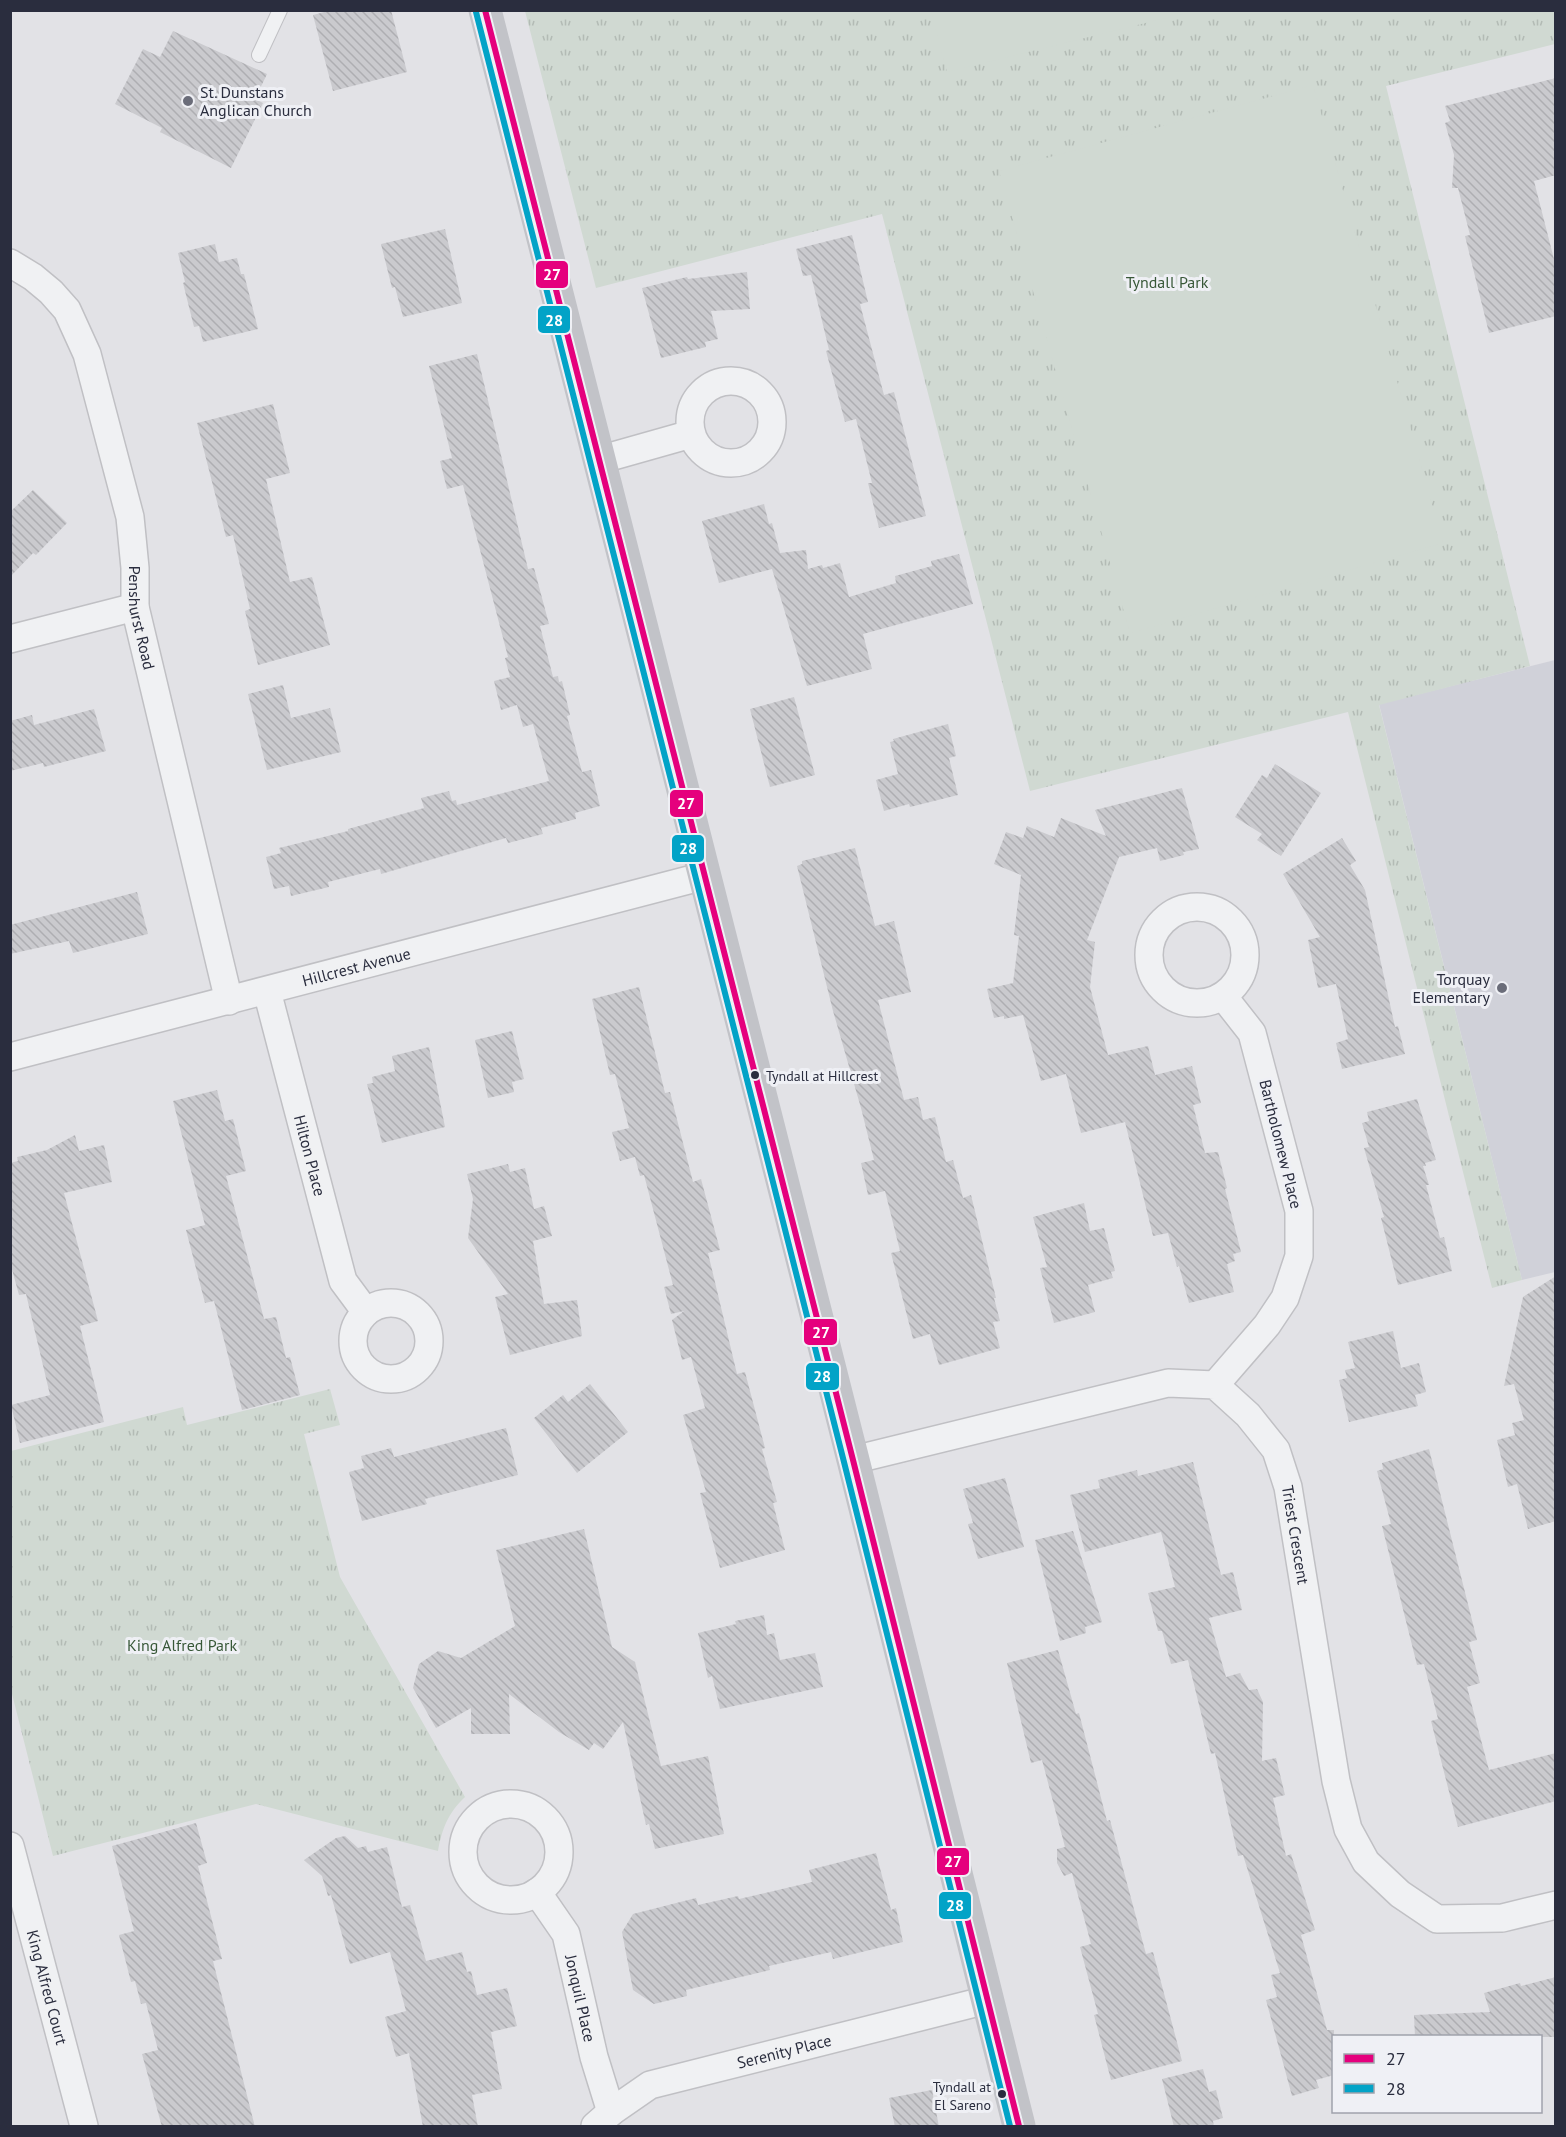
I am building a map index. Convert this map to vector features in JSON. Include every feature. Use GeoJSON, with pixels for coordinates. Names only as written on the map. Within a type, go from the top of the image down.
{"type":"FeatureCollection","features":[{"type":"Feature","properties":{"kind":"street"},"geometry":{"type":"LineString","coordinates":[[484,10],[853,1460],[1019,2127]]}},
{"type":"Feature","properties":{"kind":"street","name":"Penshurst Road"},"geometry":{"type":"LineString","coordinates":[[10,263],[33,277],[67,310],[87,354],[130,517],[135,568],[135,608],[229,1001]]}},
{"type":"Feature","properties":{"kind":"street"},"geometry":{"type":"LineString","coordinates":[[598,460],[691,434]]}},
{"type":"Feature","properties":{"kind":"street"},"geometry":{"type":"LineString","coordinates":[[10,639],[135,608]]}},
{"type":"Feature","properties":{"kind":"street","name":"Hillcrest Avenue"},"geometry":{"type":"LineString","coordinates":[[10,1057],[704,876]]}},
{"type":"Feature","properties":{"kind":"street","name":"Hilton Place"},"geometry":{"type":"LineString","coordinates":[[267,991],[343,1281],[366,1312]]}},
{"type":"Feature","properties":{"kind":"street","name":"Bartholomew Place"},"geometry":{"type":"LineString","coordinates":[[1215,1385],[1267,1325],[1285,1298],[1299,1256],[1299,1211],[1252,1034],[1223,996]]}},
{"type":"Feature","properties":{"kind":"street"},"geometry":{"type":"LineString","coordinates":[[853,1460],[1168,1383],[1215,1385]]}},
{"type":"Feature","properties":{"kind":"street","name":"Triest Crescent"},"geometry":{"type":"LineString","coordinates":[[1215,1385],[1248,1415],[1276,1450],[1288,1487],[1336,1781],[1348,1829],[1366,1862],[1400,1894],[1437,1919],[1502,1918],[1556,1905]]}},
{"type":"Feature","properties":{"kind":"street","name":"King Alfred Court"},"geometry":{"type":"LineString","coordinates":[[10,1846],[15,1881],[84,2127]]}},
{"type":"Feature","properties":{"kind":"street","name":"Jonquil Place"},"geometry":{"type":"LineString","coordinates":[[537,1892],[566,1934],[594,2057],[603,2119]]}},
{"type":"Feature","properties":{"kind":"street","name":"Serenity Place"},"geometry":{"type":"LineString","coordinates":[[603,2119],[650,2085],[987,2000]]}},
{"type":"Feature","properties":{"kind":"lane"},"geometry":{"type":"LineString","coordinates":[[259,55],[280,10]]}},
{"type":"Feature","properties":{"kind":"shaded area","name":"Torquay Elementary"},"geometry":{"type":"Polygon","coordinates":[[[1555,660],[1555,1272],[1522,1280],[1379,704],[1555,660]]]}},
{"type":"Feature","properties":{"kind":"green space"},"geometry":{"type":"Polygon","coordinates":[[[931,10],[1194,11],[947,72],[931,10]]]}},
{"type":"Feature","properties":{"kind":"green space","name":"Tyndall Park"},"geometry":{"type":"Polygon","coordinates":[[[525,11],[1555,11],[1555,44],[1386,86],[1530,666],[1379,705],[1522,1280],[1492,1288],[1348,712],[1030,791],[882,214],[596,288],[525,11]]]}},
{"type":"Feature","properties":{"kind":"green space"},"geometry":{"type":"Polygon","coordinates":[[[1313,85],[1443,543],[1130,633],[999,171],[1313,85]]]}},
{"type":"Feature","properties":{"kind":"green space","name":"King Alfred Park"},"geometry":{"type":"Polygon","coordinates":[[[330,1389],[340,1425],[304,1434],[340,1577],[465,1797],[454,1809],[447,1822],[438,1851],[256,1804],[53,1856],[11,1690],[11,1451],[183,1407],[187,1425],[330,1389]]]}},
{"type":"Feature","properties":{"kind":"building"},"geometry":{"type":"Polygon","coordinates":[[[332,10],[391,10],[407,72],[333,91],[313,15],[332,10]]]}},
{"type":"Feature","properties":{"kind":"building","name":"St. Dunstans Anglican Church"},"geometry":{"type":"Polygon","coordinates":[[[173,31],[267,74],[255,99],[263,103],[231,168],[160,132],[162,128],[115,104],[143,49],[160,57],[173,31]]]}},
{"type":"Feature","properties":{"kind":"building"},"geometry":{"type":"Polygon","coordinates":[[[1556,78],[1556,175],[1534,181],[1556,267],[1556,316],[1489,333],[1465,236],[1470,235],[1458,188],[1452,188],[1454,155],[1445,123],[1450,121],[1445,106],[1556,78]]]}},
{"type":"Feature","properties":{"kind":"building"},"geometry":{"type":"Polygon","coordinates":[[[445,229],[462,303],[403,317],[395,287],[392,288],[381,244],[445,229]]]}},
{"type":"Feature","properties":{"kind":"building"},"geometry":{"type":"Polygon","coordinates":[[[852,235],[868,302],[860,304],[884,395],[894,392],[926,516],[879,528],[868,483],[872,483],[856,419],[845,422],[826,351],[829,350],[811,275],[803,276],[796,249],[852,235]]]}},
{"type":"Feature","properties":{"kind":"building"},"geometry":{"type":"Polygon","coordinates":[[[215,244],[219,262],[237,258],[241,274],[244,274],[258,329],[203,342],[199,326],[194,327],[178,253],[215,244]]]}},
{"type":"Feature","properties":{"kind":"building"},"geometry":{"type":"Polygon","coordinates":[[[747,272],[750,309],[711,311],[718,339],[705,342],[706,347],[661,358],[642,288],[687,277],[688,279],[747,272]]]}},
{"type":"Feature","properties":{"kind":"building"},"geometry":{"type":"Polygon","coordinates":[[[477,354],[528,569],[534,568],[549,624],[540,626],[553,677],[558,676],[559,682],[562,681],[570,715],[567,716],[582,772],[591,770],[600,806],[575,813],[576,819],[541,828],[543,834],[508,843],[506,838],[381,874],[380,869],[328,882],[329,887],[291,896],[289,886],[274,889],[266,857],[281,853],[279,848],[348,831],[348,829],[424,808],[421,798],[449,791],[452,801],[456,800],[457,805],[549,781],[533,724],[523,727],[517,705],[501,710],[494,681],[510,677],[505,658],[508,657],[463,485],[447,489],[440,461],[452,458],[429,366],[477,354]]]}},
{"type":"Feature","properties":{"kind":"building"},"geometry":{"type":"Polygon","coordinates":[[[273,404],[290,473],[266,479],[290,582],[312,577],[330,645],[258,665],[245,611],[250,609],[233,535],[226,537],[197,423],[273,404]]]}},
{"type":"Feature","properties":{"kind":"building"},"geometry":{"type":"Polygon","coordinates":[[[33,490],[67,523],[36,555],[33,553],[10,577],[10,512],[33,490]]]}},
{"type":"Feature","properties":{"kind":"building"},"geometry":{"type":"Polygon","coordinates":[[[764,504],[780,553],[806,550],[808,569],[840,563],[849,597],[896,583],[895,576],[932,566],[931,561],[959,554],[973,604],[863,634],[872,669],[807,686],[772,569],[719,583],[702,521],[764,504]]]}},
{"type":"Feature","properties":{"kind":"building"},"geometry":{"type":"Polygon","coordinates":[[[283,685],[291,718],[330,708],[341,752],[267,770],[248,694],[283,685]]]}},
{"type":"Feature","properties":{"kind":"building"},"geometry":{"type":"Polygon","coordinates":[[[794,697],[815,775],[770,787],[750,709],[794,697]]]}},
{"type":"Feature","properties":{"kind":"building"},"geometry":{"type":"Polygon","coordinates":[[[94,709],[106,751],[44,767],[43,763],[10,771],[10,721],[32,715],[34,725],[94,709]]]}},
{"type":"Feature","properties":{"kind":"building"},"geometry":{"type":"Polygon","coordinates":[[[948,724],[956,756],[949,758],[958,795],[884,811],[876,780],[898,774],[890,742],[894,741],[893,739],[948,724]]]}},
{"type":"Feature","properties":{"kind":"building"},"geometry":{"type":"Polygon","coordinates":[[[1275,764],[1321,793],[1281,856],[1257,840],[1262,834],[1235,817],[1262,775],[1267,778],[1275,764]]]}},
{"type":"Feature","properties":{"kind":"building"},"geometry":{"type":"Polygon","coordinates":[[[1182,788],[1199,849],[1183,852],[1184,855],[1160,861],[1157,848],[1119,857],[1087,940],[1095,942],[1090,987],[1108,1055],[1148,1046],[1155,1075],[1192,1066],[1201,1103],[1193,1105],[1205,1153],[1218,1152],[1241,1252],[1233,1254],[1235,1261],[1227,1264],[1234,1292],[1189,1303],[1168,1233],[1153,1236],[1125,1122],[1081,1133],[1066,1074],[1041,1081],[1023,1015],[1004,1019],[1004,1016],[994,1018],[987,989],[1013,983],[1019,936],[1014,935],[1021,875],[994,864],[1006,832],[1023,838],[1027,826],[1054,837],[1061,818],[1106,836],[1095,810],[1182,788]]]}},
{"type":"Feature","properties":{"kind":"building"},"geometry":{"type":"Polygon","coordinates":[[[1342,838],[1356,861],[1350,865],[1365,890],[1395,1027],[1398,1026],[1405,1054],[1342,1069],[1336,1043],[1348,1039],[1336,984],[1318,988],[1308,940],[1320,937],[1283,874],[1342,838]]]}},
{"type":"Feature","properties":{"kind":"building"},"geometry":{"type":"Polygon","coordinates":[[[855,848],[875,926],[894,921],[911,992],[878,1000],[904,1100],[918,1097],[923,1120],[935,1117],[946,1162],[953,1160],[963,1198],[971,1195],[1000,1321],[993,1322],[1000,1348],[939,1365],[930,1334],[913,1339],[891,1253],[900,1251],[885,1191],[868,1195],[861,1163],[874,1160],[833,1011],[797,866],[802,864],[802,861],[855,848]]]}},
{"type":"Feature","properties":{"kind":"building"},"geometry":{"type":"Polygon","coordinates":[[[137,892],[148,934],[73,953],[69,941],[10,954],[10,925],[137,892]]]}},
{"type":"Feature","properties":{"kind":"building"},"geometry":{"type":"Polygon","coordinates":[[[639,987],[665,1093],[670,1092],[693,1182],[701,1179],[720,1250],[708,1253],[737,1374],[745,1372],[765,1448],[762,1449],[777,1502],[773,1503],[785,1550],[720,1568],[700,1493],[706,1492],[683,1415],[705,1408],[691,1357],[682,1360],[672,1320],[684,1311],[671,1314],[664,1287],[673,1285],[644,1175],[640,1176],[635,1157],[620,1161],[612,1132],[629,1128],[615,1074],[610,1075],[592,999],[639,987]]]}},
{"type":"Feature","properties":{"kind":"building"},"geometry":{"type":"Polygon","coordinates":[[[512,1031],[524,1079],[512,1082],[514,1092],[488,1098],[475,1040],[512,1031]]]}},
{"type":"Feature","properties":{"kind":"building"},"geometry":{"type":"Polygon","coordinates":[[[429,1047],[445,1127],[382,1143],[367,1084],[373,1083],[372,1077],[395,1071],[392,1056],[429,1047]]]}},
{"type":"Feature","properties":{"kind":"building"},"geometry":{"type":"Polygon","coordinates":[[[217,1090],[225,1121],[233,1119],[246,1171],[226,1176],[264,1319],[276,1317],[286,1358],[290,1357],[300,1395],[242,1410],[214,1301],[205,1303],[186,1230],[205,1225],[173,1101],[217,1090]]]}},
{"type":"Feature","properties":{"kind":"building"},"geometry":{"type":"Polygon","coordinates":[[[1417,1099],[1436,1160],[1425,1163],[1426,1166],[1423,1166],[1429,1185],[1426,1185],[1440,1238],[1444,1237],[1452,1271],[1398,1285],[1381,1218],[1384,1217],[1364,1148],[1369,1147],[1362,1123],[1369,1121],[1367,1112],[1417,1099]]]}},
{"type":"Feature","properties":{"kind":"building"},"geometry":{"type":"Polygon","coordinates":[[[75,1135],[79,1151],[104,1145],[112,1182],[64,1193],[98,1321],[80,1326],[104,1422],[20,1443],[11,1405],[50,1395],[26,1294],[19,1295],[10,1262],[10,1163],[18,1161],[17,1157],[47,1150],[75,1135]]]}},
{"type":"Feature","properties":{"kind":"building"},"geometry":{"type":"Polygon","coordinates":[[[508,1164],[510,1172],[525,1168],[534,1209],[544,1206],[552,1236],[533,1241],[544,1304],[577,1300],[582,1336],[510,1355],[495,1297],[508,1294],[468,1238],[473,1199],[467,1174],[508,1164]]]}},
{"type":"Feature","properties":{"kind":"building"},"geometry":{"type":"Polygon","coordinates":[[[1084,1203],[1090,1231],[1104,1228],[1115,1271],[1111,1272],[1113,1278],[1088,1285],[1095,1312],[1054,1323],[1040,1268],[1047,1267],[1033,1217],[1084,1203]]]}},
{"type":"Feature","properties":{"kind":"building"},"geometry":{"type":"Polygon","coordinates":[[[1556,1276],[1556,1521],[1528,1529],[1517,1484],[1508,1487],[1497,1440],[1515,1435],[1512,1423],[1524,1420],[1514,1384],[1504,1386],[1523,1297],[1556,1276]]]}},
{"type":"Feature","properties":{"kind":"building"},"geometry":{"type":"Polygon","coordinates":[[[1393,1331],[1401,1368],[1419,1363],[1426,1392],[1415,1395],[1418,1406],[1349,1422],[1339,1380],[1347,1378],[1345,1370],[1355,1368],[1348,1342],[1393,1331]]]}},
{"type":"Feature","properties":{"kind":"building"},"geometry":{"type":"Polygon","coordinates":[[[590,1384],[628,1432],[577,1473],[534,1418],[563,1395],[568,1402],[590,1384]]]}},
{"type":"Feature","properties":{"kind":"building"},"geometry":{"type":"Polygon","coordinates":[[[506,1428],[518,1475],[425,1499],[427,1504],[362,1521],[349,1472],[364,1468],[361,1456],[391,1448],[394,1457],[506,1428]]]}},
{"type":"Feature","properties":{"kind":"building"},"geometry":{"type":"Polygon","coordinates":[[[1429,1449],[1477,1640],[1469,1642],[1480,1683],[1467,1687],[1489,1770],[1556,1753],[1556,1801],[1458,1827],[1431,1721],[1438,1719],[1424,1664],[1417,1665],[1382,1526],[1391,1524],[1377,1471],[1383,1469],[1382,1463],[1429,1449]]]}},
{"type":"Feature","properties":{"kind":"building"},"geometry":{"type":"Polygon","coordinates":[[[1193,1462],[1221,1575],[1233,1572],[1242,1610],[1209,1618],[1226,1677],[1240,1673],[1249,1690],[1257,1689],[1263,1702],[1262,1761],[1276,1758],[1285,1795],[1273,1798],[1286,1856],[1291,1854],[1315,1930],[1301,1935],[1327,2030],[1334,2030],[1332,2076],[1316,2080],[1319,2088],[1292,2096],[1266,2000],[1277,1997],[1271,1975],[1280,1973],[1243,1855],[1238,1856],[1215,1753],[1211,1754],[1188,1660],[1171,1664],[1162,1631],[1158,1631],[1148,1593],[1175,1587],[1161,1532],[1085,1552],[1070,1495],[1100,1488],[1098,1480],[1137,1470],[1138,1476],[1193,1462]]]}},
{"type":"Feature","properties":{"kind":"building"},"geometry":{"type":"Polygon","coordinates":[[[1005,1478],[1024,1547],[978,1559],[968,1524],[973,1523],[963,1489],[1005,1478]]]}},
{"type":"Feature","properties":{"kind":"building"},"geometry":{"type":"Polygon","coordinates":[[[584,1529],[612,1647],[635,1662],[661,1766],[708,1756],[724,1834],[655,1849],[649,1824],[646,1825],[623,1722],[603,1749],[594,1743],[589,1750],[559,1732],[509,1694],[510,1734],[471,1734],[471,1708],[436,1728],[413,1688],[419,1664],[438,1651],[461,1658],[515,1626],[496,1550],[584,1529]]]}},
{"type":"Feature","properties":{"kind":"building"},"geometry":{"type":"Polygon","coordinates":[[[1073,1531],[1102,1622],[1085,1627],[1086,1633],[1060,1641],[1035,1540],[1073,1531]]]}},
{"type":"Feature","properties":{"kind":"building"},"geometry":{"type":"Polygon","coordinates":[[[764,1615],[767,1635],[774,1633],[780,1660],[815,1653],[823,1687],[720,1709],[712,1676],[708,1678],[698,1633],[736,1624],[735,1621],[764,1615]]]}},
{"type":"Feature","properties":{"kind":"building"},"geometry":{"type":"Polygon","coordinates":[[[1058,1650],[1076,1714],[1079,1713],[1107,1821],[1110,1820],[1146,1954],[1153,1952],[1182,2061],[1111,2080],[1094,2015],[1098,2014],[1080,1947],[1091,1944],[1072,1873],[1064,1876],[1057,1863],[1057,1849],[1065,1847],[1042,1760],[1031,1763],[1007,1663],[1058,1650]]]}},
{"type":"Feature","properties":{"kind":"building"},"geometry":{"type":"Polygon","coordinates":[[[196,1823],[207,1863],[198,1866],[222,1959],[213,1961],[255,2127],[162,2127],[142,2054],[158,2050],[146,2003],[141,2004],[135,1981],[131,1982],[119,1935],[134,1931],[112,1846],[196,1823]]]}},
{"type":"Feature","properties":{"kind":"building"},"geometry":{"type":"Polygon","coordinates":[[[345,1836],[358,1848],[366,1846],[368,1852],[387,1847],[402,1907],[410,1905],[426,1961],[462,1952],[467,1972],[471,1971],[477,1995],[507,1988],[517,2026],[491,2032],[502,2089],[472,2095],[478,2127],[423,2127],[409,2053],[396,2057],[385,2017],[406,2011],[390,1952],[350,1964],[331,1895],[328,1896],[322,1876],[304,1860],[336,1838],[345,1836]]]}},
{"type":"Feature","properties":{"kind":"building"},"geometry":{"type":"Polygon","coordinates":[[[876,1853],[891,1910],[896,1908],[903,1942],[833,1959],[831,1952],[769,1966],[770,1970],[686,1990],[687,1996],[654,2004],[633,1990],[622,1932],[633,1914],[696,1898],[698,1905],[738,1896],[739,1899],[812,1882],[809,1870],[876,1853]]]}},
{"type":"Feature","properties":{"kind":"building"},"geometry":{"type":"Polygon","coordinates":[[[1556,1977],[1556,2037],[1542,2037],[1542,2035],[1415,2035],[1414,2015],[1490,2012],[1484,1993],[1520,1983],[1521,1986],[1556,1977]]]}},
{"type":"Feature","properties":{"kind":"building"},"geometry":{"type":"Polygon","coordinates":[[[1203,2069],[1209,2092],[1216,2090],[1223,2118],[1213,2121],[1214,2127],[1174,2127],[1162,2079],[1203,2069]]]}},
{"type":"Feature","properties":{"kind":"building"},"geometry":{"type":"Polygon","coordinates":[[[932,2090],[939,2127],[895,2127],[889,2098],[932,2090]]]}},
{"type":"Feature","properties":{"kind":"transit line","name":"27"},"geometry":{"type":"LineString","coordinates":[[485,10],[853,1460],[1019,2126]]}},
{"type":"Feature","properties":{"kind":"transit line","name":"28"},"geometry":{"type":"LineString","coordinates":[[476,12],[1010,2126]]}},
{"type":"Feature","properties":{"kind":"place","name":"St. Dunstans Anglican Church"},"geometry":{"type":"Point","coordinates":[188,101]}},
{"type":"Feature","properties":{"kind":"place","name":"Torquay Elementary"},"geometry":{"type":"Point","coordinates":[1502,988]}},
{"type":"Feature","properties":{"kind":"place","name":"Tyndall at Hillcrest"},"geometry":{"type":"Point","coordinates":[755,1075]}},
{"type":"Feature","properties":{"kind":"place","name":"Tyndall at El Sareno"},"geometry":{"type":"Point","coordinates":[1002,2094]}}]}
